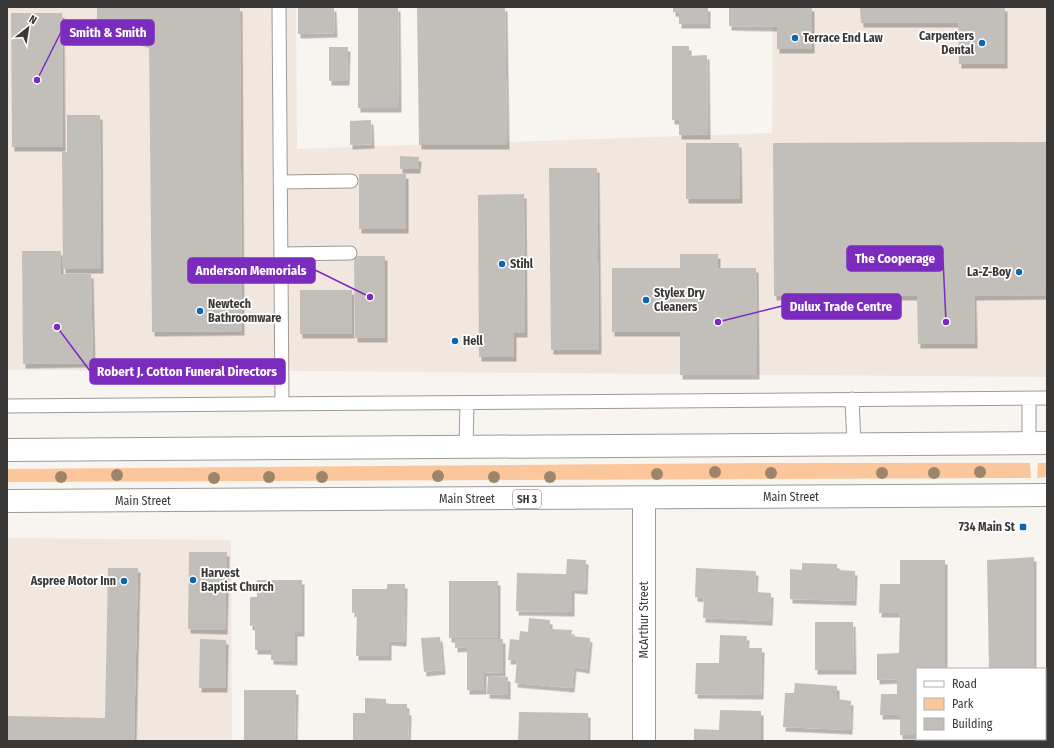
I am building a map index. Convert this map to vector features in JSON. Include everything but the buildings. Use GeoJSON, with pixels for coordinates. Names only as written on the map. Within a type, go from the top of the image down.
{"type":"FeatureCollection","features":[{"type":"Feature","properties":{"kind":"main road"},"geometry":{"type":"LineString","coordinates":[[7,450],[1038,443]]}},
{"type":"Feature","properties":{"kind":"main road","name":"Main Street"},"geometry":{"type":"LineString","coordinates":[[7,502],[1047,495]]}},
{"type":"Feature","properties":{"kind":"main road","name":"McArthur Street"},"geometry":{"type":"LineString","coordinates":[[644,498],[644,741]]}},
{"type":"Feature","properties":{"kind":"lane"},"geometry":{"type":"LineString","coordinates":[[279,7],[282,404]]}},
{"type":"Feature","properties":{"kind":"lane"},"geometry":{"type":"LineString","coordinates":[[280,182],[350,181]]}},
{"type":"Feature","properties":{"kind":"lane"},"geometry":{"type":"LineString","coordinates":[[281,254],[350,253]]}},
{"type":"Feature","properties":{"kind":"lane"},"geometry":{"type":"LineString","coordinates":[[1029,398],[1038,443]]}},
{"type":"Feature","properties":{"kind":"lane"},"geometry":{"type":"LineString","coordinates":[[7,406],[1047,398]]}},
{"type":"Feature","properties":{"kind":"lane"},"geometry":{"type":"LineString","coordinates":[[852,399],[854,445]]}},
{"type":"Feature","properties":{"kind":"lane"},"geometry":{"type":"LineString","coordinates":[[466,447],[467,403]]}},
{"type":"Feature","properties":{"kind":"shaded area"},"geometry":{"type":"Polygon","coordinates":[[[7,7],[296,7],[297,149],[772,133],[773,7],[1047,7],[1047,377],[7,370],[7,7]]]}},
{"type":"Feature","properties":{"kind":"shaded area"},"geometry":{"type":"Polygon","coordinates":[[[7,538],[231,540],[232,741],[7,741],[7,538]]]}},
{"type":"Feature","properties":{"kind":"green space"},"geometry":{"type":"Polygon","coordinates":[[[779,463],[1030,463],[1031,478],[7,482],[7,469],[779,463]]]}},
{"type":"Feature","properties":{"kind":"green space"},"geometry":{"type":"Polygon","coordinates":[[[1038,463],[1047,463],[1047,477],[1037,478],[1038,463]]]}},
{"type":"Feature","properties":{"kind":"place","name":"Terrace End Law"},"geometry":{"type":"Point","coordinates":[795,38]}},
{"type":"Feature","properties":{"kind":"place","name":"Carpenters Dental"},"geometry":{"type":"Point","coordinates":[982,43]}},
{"type":"Feature","properties":{"kind":"place","name":"Smith & Smith"},"geometry":{"type":"Point","coordinates":[37,80]}},
{"type":"Feature","properties":{"kind":"place","name":"Stihl"},"geometry":{"type":"Point","coordinates":[502,264]}},
{"type":"Feature","properties":{"kind":"place","name":"La-Z-Boy"},"geometry":{"type":"Point","coordinates":[1019,272]}},
{"type":"Feature","properties":{"kind":"place","name":"Anderson Memorials"},"geometry":{"type":"Point","coordinates":[370,297]}},
{"type":"Feature","properties":{"kind":"place","name":"Stylex Dry Cleaners"},"geometry":{"type":"Point","coordinates":[646,300]}},
{"type":"Feature","properties":{"kind":"place","name":"Newtech Bathroomware"},"geometry":{"type":"Point","coordinates":[200,311]}},
{"type":"Feature","properties":{"kind":"place","name":"Dulux Trade Centre"},"geometry":{"type":"Point","coordinates":[718,322]}},
{"type":"Feature","properties":{"kind":"place","name":"The Cooperage"},"geometry":{"type":"Point","coordinates":[946,322]}},
{"type":"Feature","properties":{"kind":"place","name":"Robert J. Cotton Funeral Directors"},"geometry":{"type":"Point","coordinates":[57,327]}},
{"type":"Feature","properties":{"kind":"place","name":"Hell"},"geometry":{"type":"Point","coordinates":[455,341]}},
{"type":"Feature","properties":{"kind":"place","name":"734 Main St"},"geometry":{"type":"Point","coordinates":[1023,527]}},
{"type":"Feature","properties":{"kind":"place","name":"Harvest Baptist Church"},"geometry":{"type":"Point","coordinates":[193,580]}},
{"type":"Feature","properties":{"kind":"place","name":"Aspree Motor Inn"},"geometry":{"type":"Point","coordinates":[124,581]}}]}
